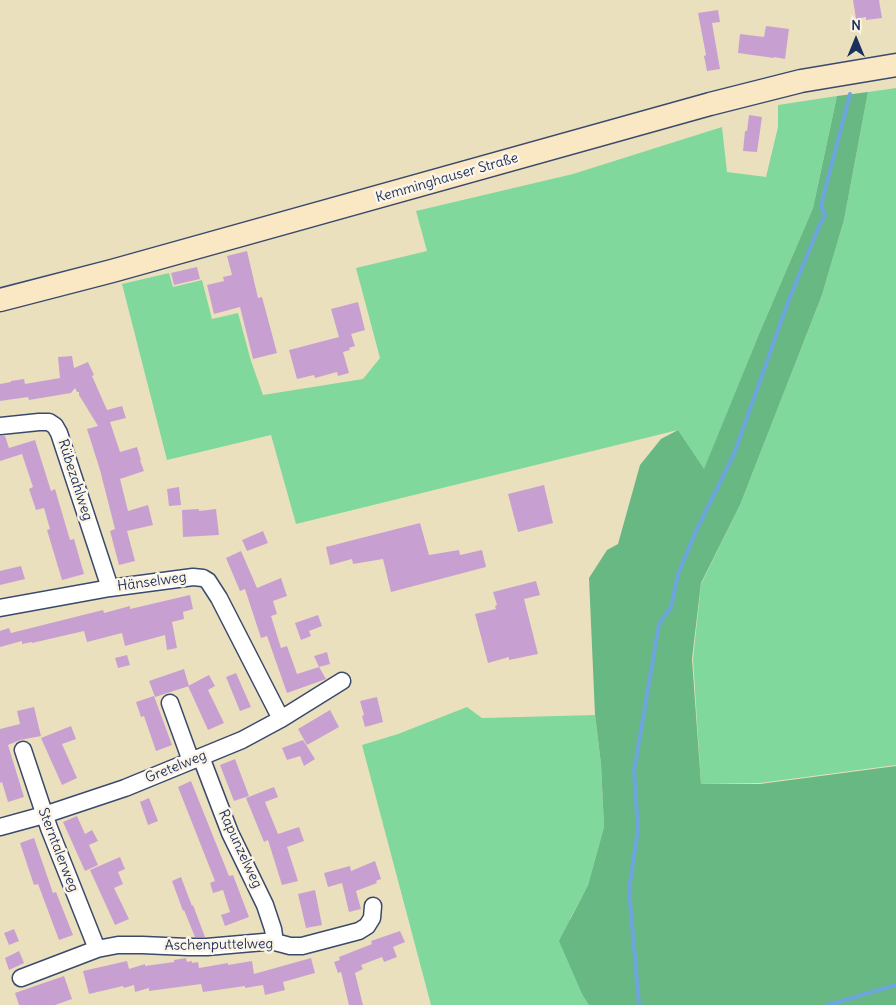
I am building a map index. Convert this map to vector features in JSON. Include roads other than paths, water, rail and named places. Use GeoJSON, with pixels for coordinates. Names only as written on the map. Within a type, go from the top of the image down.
{"type":"FeatureCollection","features":[{"type":"Feature","properties":{"kind":"main road","name":"Kemminghauser Straße"},"geometry":{"type":"LineString","coordinates":[[0,300],[141,263],[710,104],[802,81],[896,66]]}},
{"type":"Feature","properties":{"kind":"street","name":"Rübezahlweg"},"geometry":{"type":"LineString","coordinates":[[0,426],[49,422],[55,426],[59,432],[110,588]]}},
{"type":"Feature","properties":{"kind":"street","name":"Hänselweg"},"geometry":{"type":"LineString","coordinates":[[0,608],[110,588],[193,577],[202,578],[208,581],[219,598],[281,719]]}},
{"type":"Feature","properties":{"kind":"street","name":"Gretelweg"},"geometry":{"type":"LineString","coordinates":[[0,827],[125,788],[242,740],[281,719],[342,681]]}},
{"type":"Feature","properties":{"kind":"street","name":"Rapunzelweg"},"geometry":{"type":"LineString","coordinates":[[170,703],[265,905],[275,942]]}},
{"type":"Feature","properties":{"kind":"street","name":"Sterntalerweg"},"geometry":{"type":"LineString","coordinates":[[23,750],[44,814],[97,949]]}},
{"type":"Feature","properties":{"kind":"street","name":"Aschenputtelweg"},"geometry":{"type":"LineString","coordinates":[[21,978],[97,949],[118,945],[207,947],[275,942],[290,946],[302,946],[359,931],[367,926],[372,918],[373,906]]}},
{"type":"Feature","properties":{"kind":"waterway"},"geometry":{"type":"LineString","coordinates":[[639,1005],[629,890],[638,829],[634,771],[659,624],[671,607],[678,574],[696,531],[734,454],[788,302],[825,216],[821,205],[850,94]]}},
{"type":"Feature","properties":{"kind":"waterway"},"geometry":{"type":"LineString","coordinates":[[828,1005],[896,985]]}}]}
